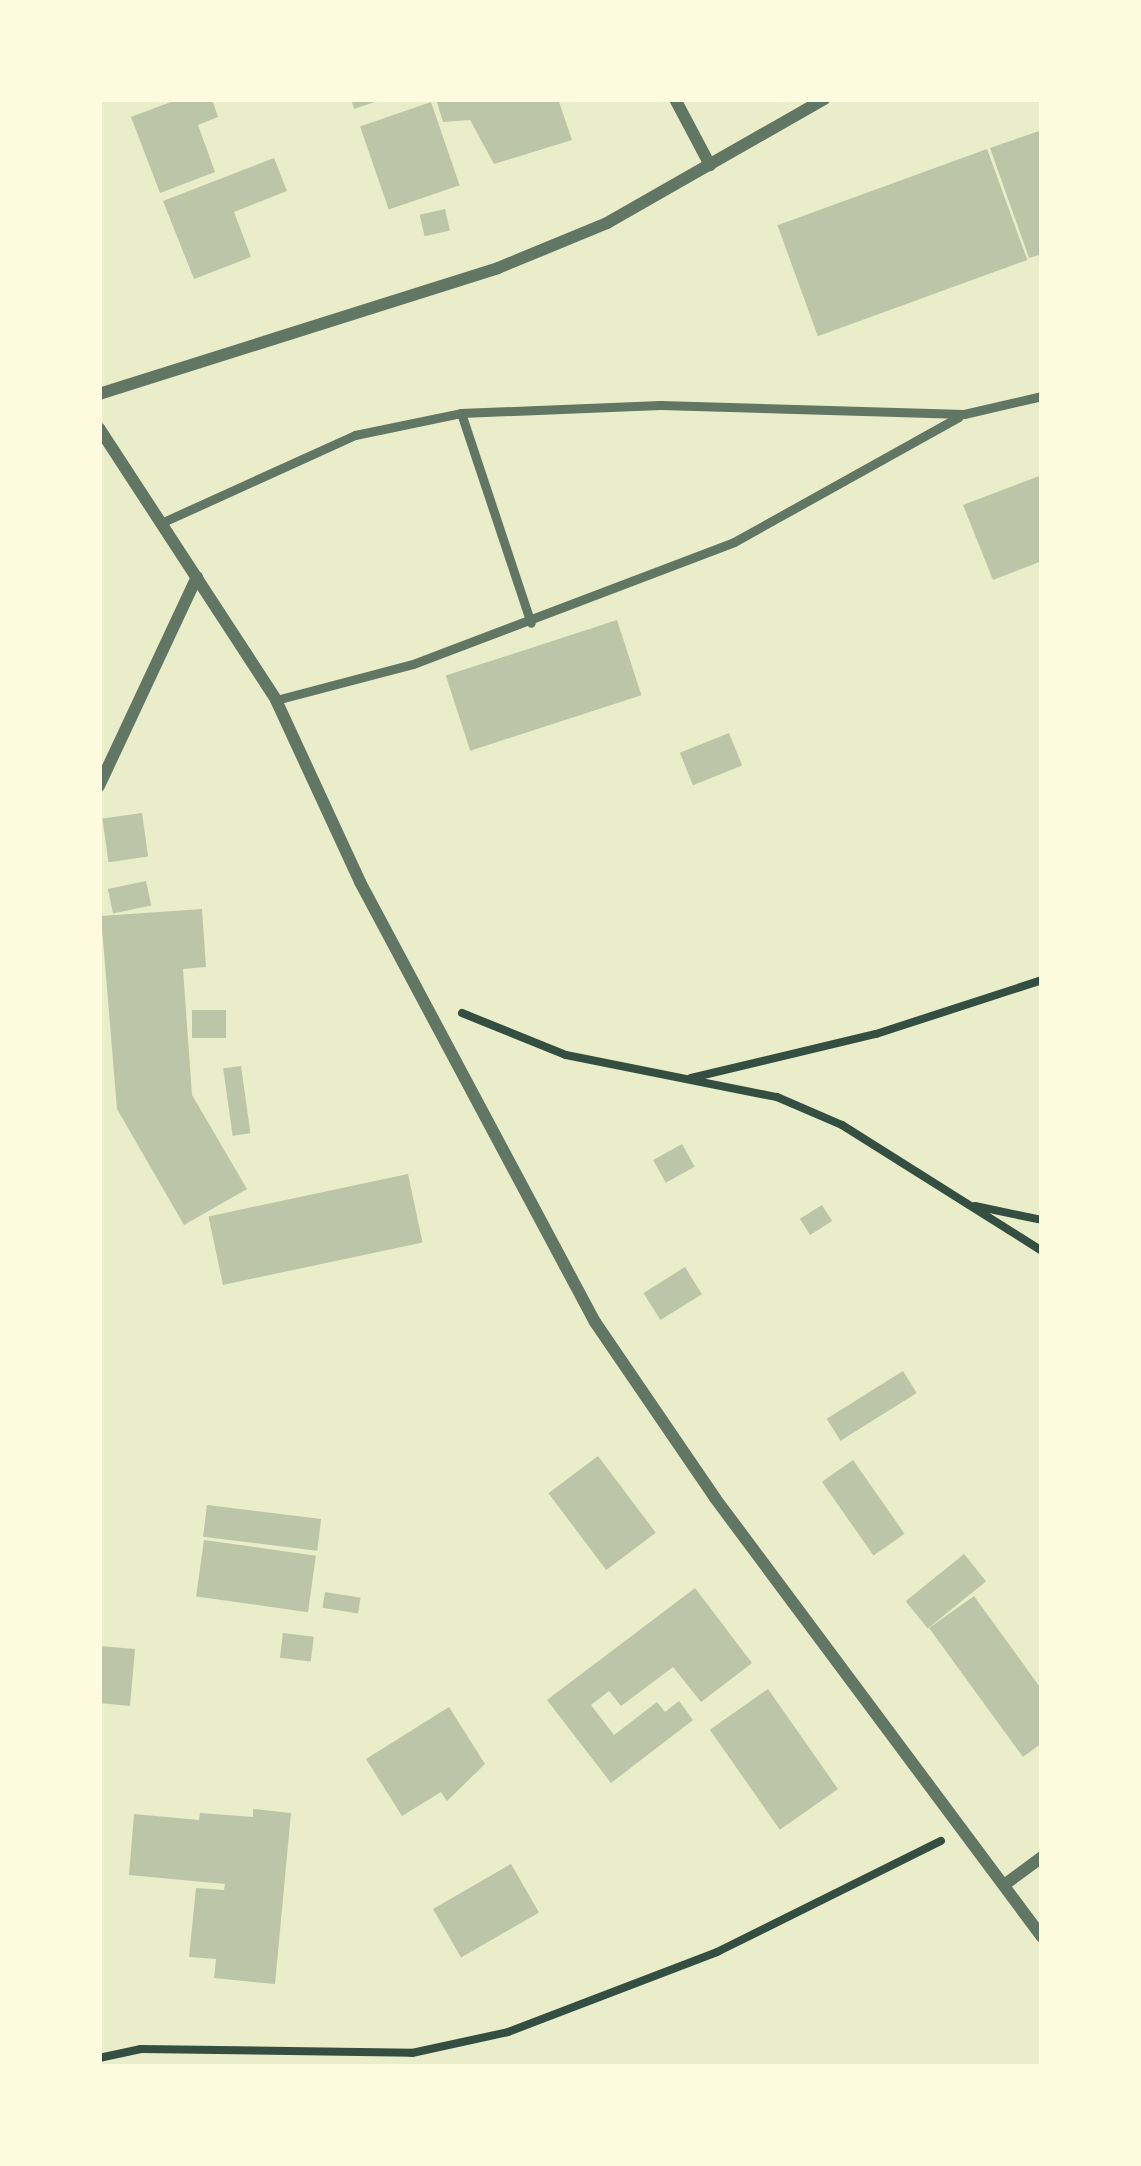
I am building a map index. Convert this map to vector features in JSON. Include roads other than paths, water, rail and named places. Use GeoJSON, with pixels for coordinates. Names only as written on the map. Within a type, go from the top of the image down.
{"type":"FeatureCollection","features":[{"type":"Feature","properties":{"kind":"street"},"geometry":{"type":"LineString","coordinates":[[675,99],[710,165]]}},
{"type":"Feature","properties":{"kind":"street"},"geometry":{"type":"LineString","coordinates":[[99,394],[498,268],[607,223],[824,99]]}},
{"type":"Feature","properties":{"kind":"street"},"geometry":{"type":"LineString","coordinates":[[99,428],[276,700],[420,996],[595,1322],[728,1516],[1042,1937]]}},
{"type":"Feature","properties":{"kind":"street"},"geometry":{"type":"LineString","coordinates":[[99,786],[196,578]]}},
{"type":"Feature","properties":{"kind":"street"},"geometry":{"type":"LineString","coordinates":[[1004,1885],[1042,1857]]}},
{"type":"Feature","properties":{"kind":"lane"},"geometry":{"type":"LineString","coordinates":[[161,523],[355,435],[461,413],[660,405],[964,414],[1042,396]]}},
{"type":"Feature","properties":{"kind":"lane"},"geometry":{"type":"LineString","coordinates":[[461,413],[531,623]]}},
{"type":"Feature","properties":{"kind":"lane"},"geometry":{"type":"LineString","coordinates":[[276,700],[531,623],[734,542],[964,414]]}}]}
